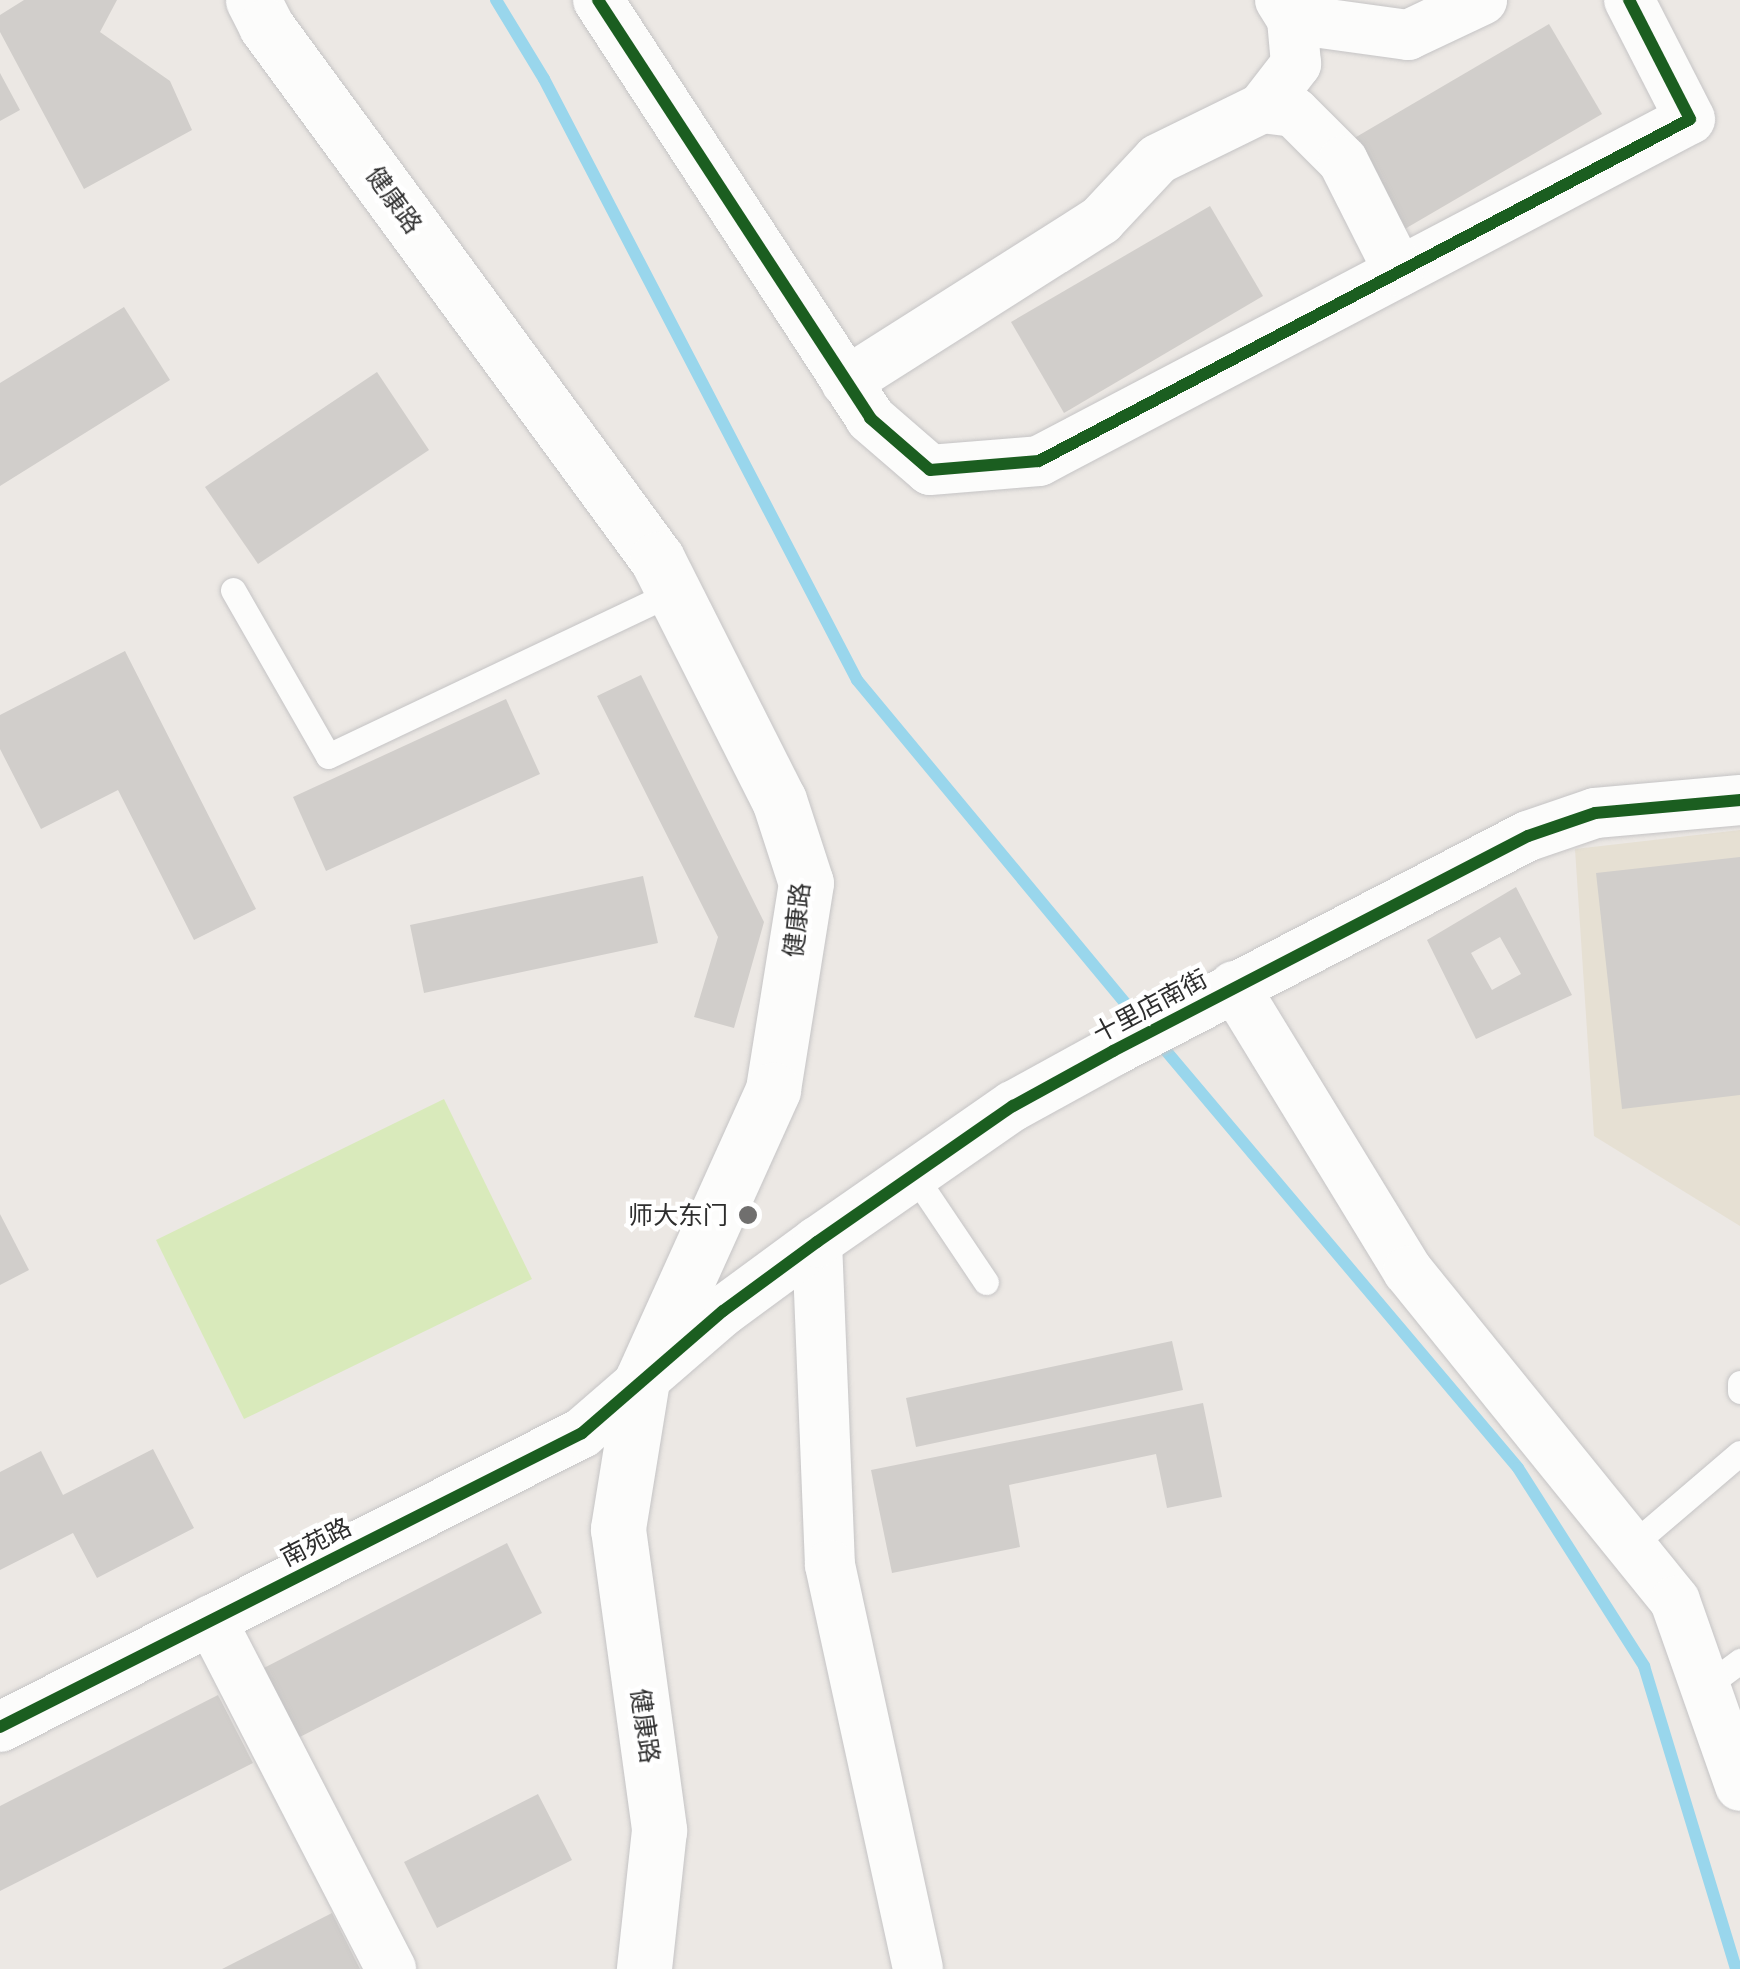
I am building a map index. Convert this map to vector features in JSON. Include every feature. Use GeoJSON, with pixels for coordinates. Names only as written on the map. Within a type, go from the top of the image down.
{"type":"FeatureCollection","features":[{"type":"Feature","properties":{"kind":"main road","name":"健康路"},"geometry":{"type":"LineString","coordinates":[[253,0],[266,26],[658,559],[779,800],[806,883],[772,1090],[642,1380],[618,1528],[659,1830],[644,1969]]}},
{"type":"Feature","properties":{"kind":"street"},"geometry":{"type":"LineString","coordinates":[[598,0],[870,418],[930,470],[1039,461],[1690,119],[1629,0]]}},
{"type":"Feature","properties":{"kind":"street"},"geometry":{"type":"LineString","coordinates":[[846,382],[1101,220],[1158,159],[1262,108],[1296,64],[1286,10],[1408,35],[1482,0]]}},
{"type":"Feature","properties":{"kind":"street"},"geometry":{"type":"LineString","coordinates":[[1262,108],[1294,112],[1343,161],[1400,272]]}},
{"type":"Feature","properties":{"kind":"street","name":"十里店南街"},"geometry":{"type":"LineString","coordinates":[[642,1380],[723,1311],[1013,1106],[1234,986],[1528,836],[1595,813],[1740,800]]}},
{"type":"Feature","properties":{"kind":"street"},"geometry":{"type":"LineString","coordinates":[[1234,986],[1408,1271],[1674,1600],[1723,1674],[1740,1786]]}},
{"type":"Feature","properties":{"kind":"street"},"geometry":{"type":"LineString","coordinates":[[817,1242],[830,1564],[918,1969]]}},
{"type":"Feature","properties":{"kind":"street","name":"南苑路"},"geometry":{"type":"LineString","coordinates":[[0,1727],[582,1432],[642,1380]]}},
{"type":"Feature","properties":{"kind":"street"},"geometry":{"type":"LineString","coordinates":[[211,1620],[391,1969]]}},
{"type":"Feature","properties":{"kind":"lane"},"geometry":{"type":"LineString","coordinates":[[233,590],[328,756],[674,592]]}},
{"type":"Feature","properties":{"kind":"lane"},"geometry":{"type":"LineString","coordinates":[[914,1175],[986,1282]]}},
{"type":"Feature","properties":{"kind":"lane"},"geometry":{"type":"LineString","coordinates":[[1740,1384],[1740,1391]]}},
{"type":"Feature","properties":{"kind":"lane"},"geometry":{"type":"LineString","coordinates":[[1631,1546],[1740,1453]]}},
{"type":"Feature","properties":{"kind":"shaded area"},"geometry":{"type":"Polygon","coordinates":[[[1740,830],[1740,1226],[1594,1136],[1575,849],[1740,830]]]}},
{"type":"Feature","properties":{"kind":"green space"},"geometry":{"type":"Polygon","coordinates":[[[444,1099],[532,1279],[244,1419],[156,1240],[444,1099]]]}},
{"type":"Feature","properties":{"kind":"building"},"geometry":{"type":"Polygon","coordinates":[[[24,0],[117,0],[100,32],[170,81],[192,130],[84,189],[0,32],[0,15],[24,0]]]}},
{"type":"Feature","properties":{"kind":"building"},"geometry":{"type":"Polygon","coordinates":[[[1549,24],[1602,114],[1403,230],[1351,140],[1549,24]]]}},
{"type":"Feature","properties":{"kind":"building"},"geometry":{"type":"Polygon","coordinates":[[[0,73],[20,110],[0,121],[0,73]]]}},
{"type":"Feature","properties":{"kind":"building"},"geometry":{"type":"Polygon","coordinates":[[[1210,206],[1263,296],[1064,413],[1011,322],[1210,206]]]}},
{"type":"Feature","properties":{"kind":"building"},"geometry":{"type":"Polygon","coordinates":[[[124,307],[170,380],[0,486],[0,383],[124,307]]]}},
{"type":"Feature","properties":{"kind":"building"},"geometry":{"type":"Polygon","coordinates":[[[377,372],[429,450],[258,564],[205,487],[377,372]]]}},
{"type":"Feature","properties":{"kind":"building"},"geometry":{"type":"Polygon","coordinates":[[[125,651],[256,909],[194,940],[118,790],[41,829],[0,749],[0,715],[125,651]]]}},
{"type":"Feature","properties":{"kind":"building"},"geometry":{"type":"Polygon","coordinates":[[[641,675],[764,922],[734,1028],[694,1017],[718,937],[597,696],[641,675]]]}},
{"type":"Feature","properties":{"kind":"building"},"geometry":{"type":"Polygon","coordinates":[[[506,699],[540,774],[326,871],[293,797],[506,699]]]}},
{"type":"Feature","properties":{"kind":"building"},"geometry":{"type":"Polygon","coordinates":[[[1740,857],[1740,1095],[1622,1109],[1596,873],[1740,857]]]}},
{"type":"Feature","properties":{"kind":"building"},"geometry":{"type":"Polygon","coordinates":[[[643,876],[658,943],[424,993],[410,925],[643,876]]]}},
{"type":"Feature","properties":{"kind":"building"},"geometry":{"type":"Polygon","coordinates":[[[1516,887],[1572,995],[1476,1039],[1427,940],[1516,887]],[[1500,937],[1471,953],[1492,990],[1521,974],[1500,937]]]}},
{"type":"Feature","properties":{"kind":"building"},"geometry":{"type":"Polygon","coordinates":[[[0,1214],[29,1270],[0,1285],[0,1214]]]}},
{"type":"Feature","properties":{"kind":"building"},"geometry":{"type":"Polygon","coordinates":[[[1172,1341],[1183,1390],[916,1447],[906,1398],[1172,1341]]]}},
{"type":"Feature","properties":{"kind":"building"},"geometry":{"type":"Polygon","coordinates":[[[1203,1403],[1222,1497],[1167,1508],[1156,1454],[1009,1485],[1020,1547],[892,1573],[871,1470],[1203,1403]]]}},
{"type":"Feature","properties":{"kind":"building"},"geometry":{"type":"Polygon","coordinates":[[[153,1449],[194,1528],[97,1578],[73,1533],[0,1570],[0,1472],[41,1451],[63,1495],[153,1449]]]}},
{"type":"Feature","properties":{"kind":"building"},"geometry":{"type":"Polygon","coordinates":[[[507,1543],[542,1613],[292,1741],[258,1671],[507,1543]]]}},
{"type":"Feature","properties":{"kind":"building"},"geometry":{"type":"Polygon","coordinates":[[[218,1695],[253,1763],[0,1891],[0,1806],[218,1695]]]}},
{"type":"Feature","properties":{"kind":"building"},"geometry":{"type":"Polygon","coordinates":[[[538,1794],[572,1860],[437,1928],[404,1862],[538,1794]]]}},
{"type":"Feature","properties":{"kind":"building"},"geometry":{"type":"Polygon","coordinates":[[[332,1913],[360,1969],[222,1969],[332,1913]]]}},
{"type":"Feature","properties":{"kind":"waterway"},"geometry":{"type":"LineString","coordinates":[[496,0],[544,79],[857,680],[1143,1024]]}},
{"type":"Feature","properties":{"kind":"waterway"},"geometry":{"type":"LineString","coordinates":[[1156,1039],[1518,1468],[1644,1666],[1736,1969]]}},
{"type":"Feature","properties":{"kind":"cycle path"},"geometry":{"type":"LineString","coordinates":[[598,0],[870,418],[930,470],[1039,461],[1690,119],[1629,0]]}},
{"type":"Feature","properties":{"kind":"cycle path"},"geometry":{"type":"LineString","coordinates":[[0,1727],[582,1433],[723,1311],[817,1242],[1013,1106],[1113,1051],[1528,836],[1595,813],[1740,800]]}},
{"type":"Feature","properties":{"kind":"place","name":"师大东门"},"geometry":{"type":"Point","coordinates":[748,1215]}}]}
